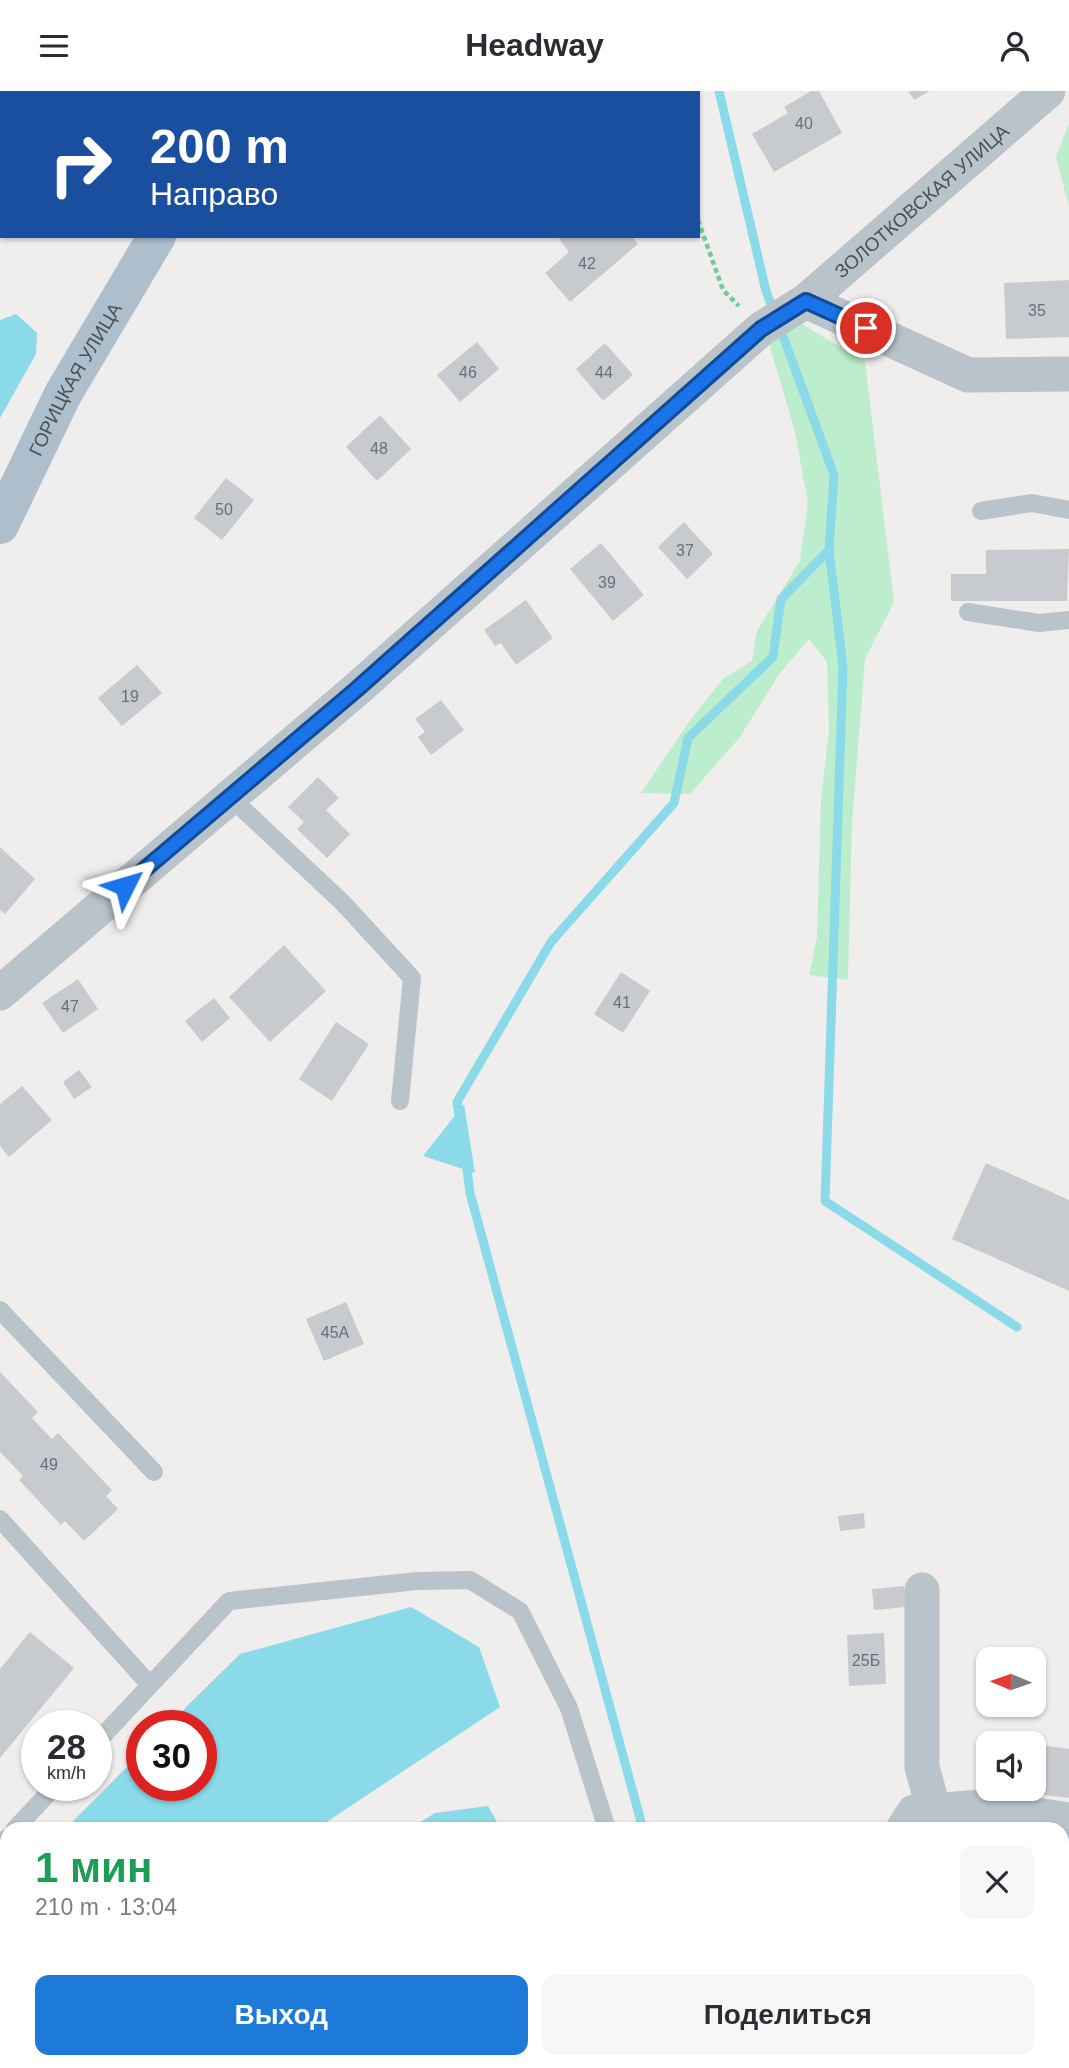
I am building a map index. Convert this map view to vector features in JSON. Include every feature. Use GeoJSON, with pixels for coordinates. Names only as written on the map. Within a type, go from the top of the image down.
{"type":"FeatureCollection","features":[{"type":"Feature","properties":{"kind":"main road","name":"ГОРИЦКАЯ УЛИЦА"},"geometry":{"type":"LineString","coordinates":[[0,525],[63,394],[155,238]]}},
{"type":"Feature","properties":{"kind":"street","name":"ЗОЛОТКОВСКАЯ УЛИЦА"},"geometry":{"type":"LineString","coordinates":[[0,993],[367,680],[762,329],[801,304],[1048,91]]}},
{"type":"Feature","properties":{"kind":"street"},"geometry":{"type":"LineString","coordinates":[[801,304],[968,375],[1069,374]]}},
{"type":"Feature","properties":{"kind":"street"},"geometry":{"type":"LineString","coordinates":[[922,1590],[922,1767],[933,1811]]}},
{"type":"Feature","properties":{"kind":"street"},"geometry":{"type":"LineString","coordinates":[[908,1822],[914,1812],[983,1807],[1069,1820]]}},
{"type":"Feature","properties":{"kind":"lane"},"geometry":{"type":"LineString","coordinates":[[981,511],[1032,503],[1069,510]]}},
{"type":"Feature","properties":{"kind":"lane"},"geometry":{"type":"LineString","coordinates":[[968,613],[1039,623],[1069,620]]}},
{"type":"Feature","properties":{"kind":"lane"},"geometry":{"type":"LineString","coordinates":[[230,797],[343,903],[412,978],[400,1101]]}},
{"type":"Feature","properties":{"kind":"lane"},"geometry":{"type":"LineString","coordinates":[[0,1311],[154,1472]]}},
{"type":"Feature","properties":{"kind":"lane"},"geometry":{"type":"LineString","coordinates":[[0,1519],[150,1685]]}},
{"type":"Feature","properties":{"kind":"lane"},"geometry":{"type":"LineString","coordinates":[[112,1726],[229,1601],[417,1581],[470,1580],[520,1611],[569,1708],[605,1822]]}},
{"type":"Feature","properties":{"kind":"lane"},"geometry":{"type":"LineString","coordinates":[[22,1822],[41,1801]]}},
{"type":"Feature","properties":{"kind":"path"},"geometry":{"type":"LineString","coordinates":[[700,226],[723,290],[762,329]]}},
{"type":"Feature","properties":{"kind":"green space"},"geometry":{"type":"Polygon","coordinates":[[[1069,123],[1069,207],[1056,157],[1069,123]]]}},
{"type":"Feature","properties":{"kind":"green space"},"geometry":{"type":"Polygon","coordinates":[[[800,323],[865,362],[894,602],[865,659],[852,823],[848,980],[809,975],[817,937],[821,801],[829,730],[827,662],[809,639],[780,673],[740,737],[690,794],[641,793],[691,719],[723,679],[752,661],[757,631],[800,561],[808,502],[794,428],[768,340],[800,323]]]}},
{"type":"Feature","properties":{"kind":"water"},"geometry":{"type":"Polygon","coordinates":[[[16,314],[37,333],[36,354],[0,418],[0,320],[16,314]]]}},
{"type":"Feature","properties":{"kind":"water"},"geometry":{"type":"Polygon","coordinates":[[[464,1104],[475,1173],[423,1156],[464,1104]]]}},
{"type":"Feature","properties":{"kind":"water"},"geometry":{"type":"Polygon","coordinates":[[[411,1607],[479,1647],[500,1707],[327,1822],[72,1822],[93,1801],[112,1801],[112,1782],[126,1768],[126,1801],[217,1801],[217,1710],[183,1710],[240,1654],[411,1607]]]}},
{"type":"Feature","properties":{"kind":"water"},"geometry":{"type":"Polygon","coordinates":[[[488,1806],[497,1822],[420,1822],[435,1813],[488,1806]]]}},
{"type":"Feature","properties":{"kind":"building"},"geometry":{"type":"Polygon","coordinates":[[[811,91],[819,91],[842,133],[774,172],[752,134],[788,113],[784,107],[811,91]]]}},
{"type":"Feature","properties":{"kind":"building"},"geometry":{"type":"Polygon","coordinates":[[[908,91],[930,91],[914,100],[908,91]]]}},
{"type":"Feature","properties":{"kind":"building"},"geometry":{"type":"Polygon","coordinates":[[[634,238],[638,244],[570,302],[545,273],[569,252],[559,239],[634,238]]]}},
{"type":"Feature","properties":{"kind":"building"},"geometry":{"type":"Polygon","coordinates":[[[1069,280],[1069,337],[1006,339],[1004,283],[1069,280]]]}},
{"type":"Feature","properties":{"kind":"building"},"geometry":{"type":"Polygon","coordinates":[[[477,342],[499,369],[460,402],[437,375],[477,342]]]}},
{"type":"Feature","properties":{"kind":"building"},"geometry":{"type":"Polygon","coordinates":[[[605,343],[633,375],[603,401],[576,369],[605,343]]]}},
{"type":"Feature","properties":{"kind":"building"},"geometry":{"type":"Polygon","coordinates":[[[380,415],[411,449],[377,481],[346,447],[380,415]]]}},
{"type":"Feature","properties":{"kind":"building"},"geometry":{"type":"Polygon","coordinates":[[[226,478],[254,500],[222,540],[194,518],[226,478]]]}},
{"type":"Feature","properties":{"kind":"building"},"geometry":{"type":"Polygon","coordinates":[[[684,522],[713,554],[687,579],[658,547],[684,522]]]}},
{"type":"Feature","properties":{"kind":"building"},"geometry":{"type":"Polygon","coordinates":[[[601,543],[644,595],[613,621],[570,569],[601,543]]]}},
{"type":"Feature","properties":{"kind":"building"},"geometry":{"type":"Polygon","coordinates":[[[1069,549],[1067,601],[951,601],[951,574],[986,574],[986,550],[1069,549]]]}},
{"type":"Feature","properties":{"kind":"building"},"geometry":{"type":"Polygon","coordinates":[[[526,600],[553,638],[516,665],[501,643],[495,646],[484,630],[526,600]]]}},
{"type":"Feature","properties":{"kind":"building"},"geometry":{"type":"Polygon","coordinates":[[[137,665],[162,693],[122,726],[98,698],[137,665]]]}},
{"type":"Feature","properties":{"kind":"building"},"geometry":{"type":"Polygon","coordinates":[[[441,700],[464,730],[431,755],[418,737],[425,732],[415,719],[441,700]]]}},
{"type":"Feature","properties":{"kind":"building"},"geometry":{"type":"Polygon","coordinates":[[[318,777],[339,798],[326,810],[350,834],[327,858],[297,829],[304,822],[288,807],[318,777]]]}},
{"type":"Feature","properties":{"kind":"building"},"geometry":{"type":"Polygon","coordinates":[[[0,847],[35,879],[5,914],[0,910],[0,847]]]}},
{"type":"Feature","properties":{"kind":"building"},"geometry":{"type":"Polygon","coordinates":[[[284,945],[326,991],[270,1042],[229,997],[284,945]]]}},
{"type":"Feature","properties":{"kind":"building"},"geometry":{"type":"Polygon","coordinates":[[[621,972],[650,991],[623,1033],[594,1014],[621,972]]]}},
{"type":"Feature","properties":{"kind":"building"},"geometry":{"type":"Polygon","coordinates":[[[78,979],[98,1009],[63,1033],[42,1003],[78,979]]]}},
{"type":"Feature","properties":{"kind":"building"},"geometry":{"type":"Polygon","coordinates":[[[214,998],[230,1018],[202,1042],[185,1021],[214,998]]]}},
{"type":"Feature","properties":{"kind":"building"},"geometry":{"type":"Polygon","coordinates":[[[336,1022],[369,1044],[332,1101],[299,1079],[336,1022]]]}},
{"type":"Feature","properties":{"kind":"building"},"geometry":{"type":"Polygon","coordinates":[[[79,1070],[92,1087],[74,1099],[63,1082],[79,1070]]]}},
{"type":"Feature","properties":{"kind":"building"},"geometry":{"type":"Polygon","coordinates":[[[22,1086],[52,1120],[9,1157],[0,1146],[0,1104],[22,1086]]]}},
{"type":"Feature","properties":{"kind":"building"},"geometry":{"type":"Polygon","coordinates":[[[986,1163],[1069,1200],[1069,1291],[952,1239],[986,1163]]]}},
{"type":"Feature","properties":{"kind":"building"},"geometry":{"type":"Polygon","coordinates":[[[346,1302],[364,1344],[324,1361],[306,1319],[346,1302]]]}},
{"type":"Feature","properties":{"kind":"building"},"geometry":{"type":"Polygon","coordinates":[[[0,1372],[38,1412],[32,1418],[52,1439],[58,1433],[112,1490],[106,1496],[118,1509],[84,1541],[65,1521],[61,1525],[19,1480],[23,1476],[0,1452],[0,1372]]]}},
{"type":"Feature","properties":{"kind":"building"},"geometry":{"type":"Polygon","coordinates":[[[864,1513],[865,1528],[840,1531],[838,1516],[864,1513]]]}},
{"type":"Feature","properties":{"kind":"building"},"geometry":{"type":"Polygon","coordinates":[[[904,1586],[906,1607],[874,1610],[872,1589],[904,1586]]]}},
{"type":"Feature","properties":{"kind":"building"},"geometry":{"type":"Polygon","coordinates":[[[30,1632],[74,1668],[39,1710],[21,1710],[21,1732],[0,1758],[0,1669],[30,1632]]]}},
{"type":"Feature","properties":{"kind":"building"},"geometry":{"type":"Polygon","coordinates":[[[884,1633],[886,1684],[849,1686],[847,1635],[884,1633]]]}},
{"type":"Feature","properties":{"kind":"building"},"geometry":{"type":"Polygon","coordinates":[[[1046,1746],[1069,1749],[1069,1798],[1046,1795],[1046,1746]]]}},
{"type":"Feature","properties":{"kind":"waterway"},"geometry":{"type":"LineString","coordinates":[[719,91],[766,291],[774,312]]}},
{"type":"Feature","properties":{"kind":"waterway"},"geometry":{"type":"LineString","coordinates":[[460,1123],[457,1102],[551,942],[674,803],[688,738],[773,657],[781,599],[829,550],[834,475],[779,325]]}},
{"type":"Feature","properties":{"kind":"waterway"},"geometry":{"type":"LineString","coordinates":[[829,550],[843,667],[825,1201],[1017,1327]]}},
{"type":"Feature","properties":{"kind":"waterway"},"geometry":{"type":"LineString","coordinates":[[466,1161],[470,1193],[641,1822]]}},
{"type":"Feature","properties":{"kind":"route"},"geometry":{"type":"LineString","coordinates":[[125,886],[357,689],[761,329],[806,301],[866,328]]}}]}
